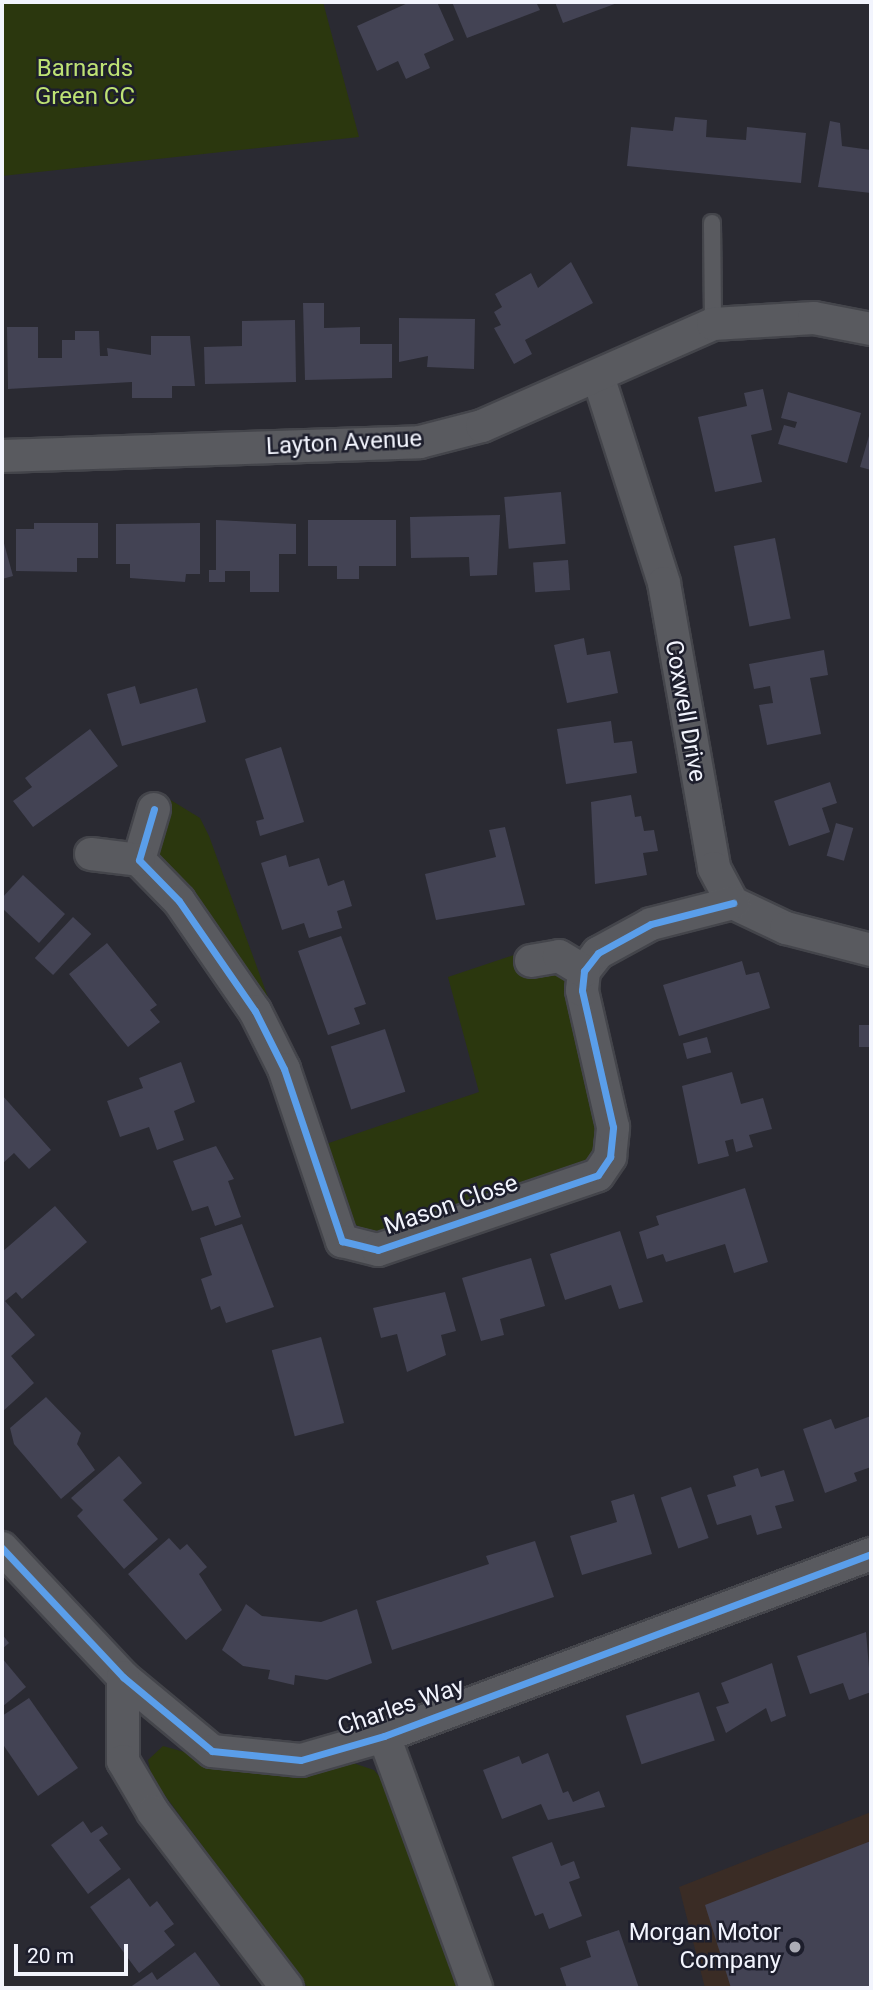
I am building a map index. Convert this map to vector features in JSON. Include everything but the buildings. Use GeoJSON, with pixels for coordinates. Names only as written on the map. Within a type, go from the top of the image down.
{"type":"FeatureCollection","features":[{"type":"Feature","properties":{"kind":"street","name":"Layton Avenue"},"geometry":{"type":"LineString","coordinates":[[2,456],[420,442],[482,426],[713,324],[814,318],[871,329]]}},
{"type":"Feature","properties":{"kind":"street","name":"Coxwell Drive"},"geometry":{"type":"LineString","coordinates":[[598,376],[664,583],[714,869],[733,903]]}},
{"type":"Feature","properties":{"kind":"street"},"geometry":{"type":"LineString","coordinates":[[91,854],[139,860],[154,809]]}},
{"type":"Feature","properties":{"kind":"street","name":"Mason Close"},"geometry":{"type":"LineString","coordinates":[[139,860],[179,901],[255,1011],[284,1069],[342,1241],[378,1250],[598,1175],[610,1157],[613,1127],[582,990],[584,971]]}},
{"type":"Feature","properties":{"kind":"street"},"geometry":{"type":"LineString","coordinates":[[531,961],[559,956],[584,971],[598,953],[651,924],[733,903],[786,928],[871,950]]}},
{"type":"Feature","properties":{"kind":"street","name":"Charles Way"},"geometry":{"type":"LineString","coordinates":[[2,1548],[123,1677],[212,1751],[302,1760],[384,1736],[871,1554]]}},
{"type":"Feature","properties":{"kind":"street"},"geometry":{"type":"LineString","coordinates":[[123,1677],[123,1760],[153,1812],[288,1988]]}},
{"type":"Feature","properties":{"kind":"street","name":"Charles Way"},"geometry":{"type":"LineString","coordinates":[[384,1736],[476,1988]]}},
{"type":"Feature","properties":{"kind":"lane"},"geometry":{"type":"LineString","coordinates":[[712,223],[713,324]]}},
{"type":"Feature","properties":{"kind":"shaded area","name":"Morgan Motor Company"},"geometry":{"type":"Polygon","coordinates":[[[871,1812],[871,1988],[705,1988],[679,1887],[871,1812]]]}},
{"type":"Feature","properties":{"kind":"green space","name":"Barnards Green CC"},"geometry":{"type":"Polygon","coordinates":[[[2,2],[323,2],[359,137],[2,176],[2,2]]]}},
{"type":"Feature","properties":{"kind":"green space"},"geometry":{"type":"Polygon","coordinates":[[[169,799],[200,818],[209,836],[277,1022],[158,854],[169,799]]]}},
{"type":"Feature","properties":{"kind":"green space"},"geometry":{"type":"Polygon","coordinates":[[[517,954],[524,978],[556,971],[566,978],[604,1130],[599,1158],[387,1235],[367,1232],[352,1222],[323,1145],[479,1092],[448,977],[517,954]]]}},
{"type":"Feature","properties":{"kind":"green space"},"geometry":{"type":"Polygon","coordinates":[[[163,1746],[266,1775],[353,1763],[374,1770],[389,1788],[462,1988],[308,1988],[152,1778],[148,1760],[163,1746]]]}},
{"type":"Feature","properties":{"kind":"cycle path"},"geometry":{"type":"LineString","coordinates":[[154,809],[139,860],[179,901],[255,1011],[284,1069],[342,1241],[378,1250],[598,1175],[610,1157],[613,1127],[582,990],[584,971],[598,953],[651,924],[733,903]]}},
{"type":"Feature","properties":{"kind":"cycle path"},"geometry":{"type":"LineString","coordinates":[[2,1548],[123,1677],[212,1751],[301,1760],[384,1736],[871,1554]]}},
{"type":"Feature","properties":{"kind":"place","name":"Morgan Motor Company"},"geometry":{"type":"Point","coordinates":[795,1947]}}]}
